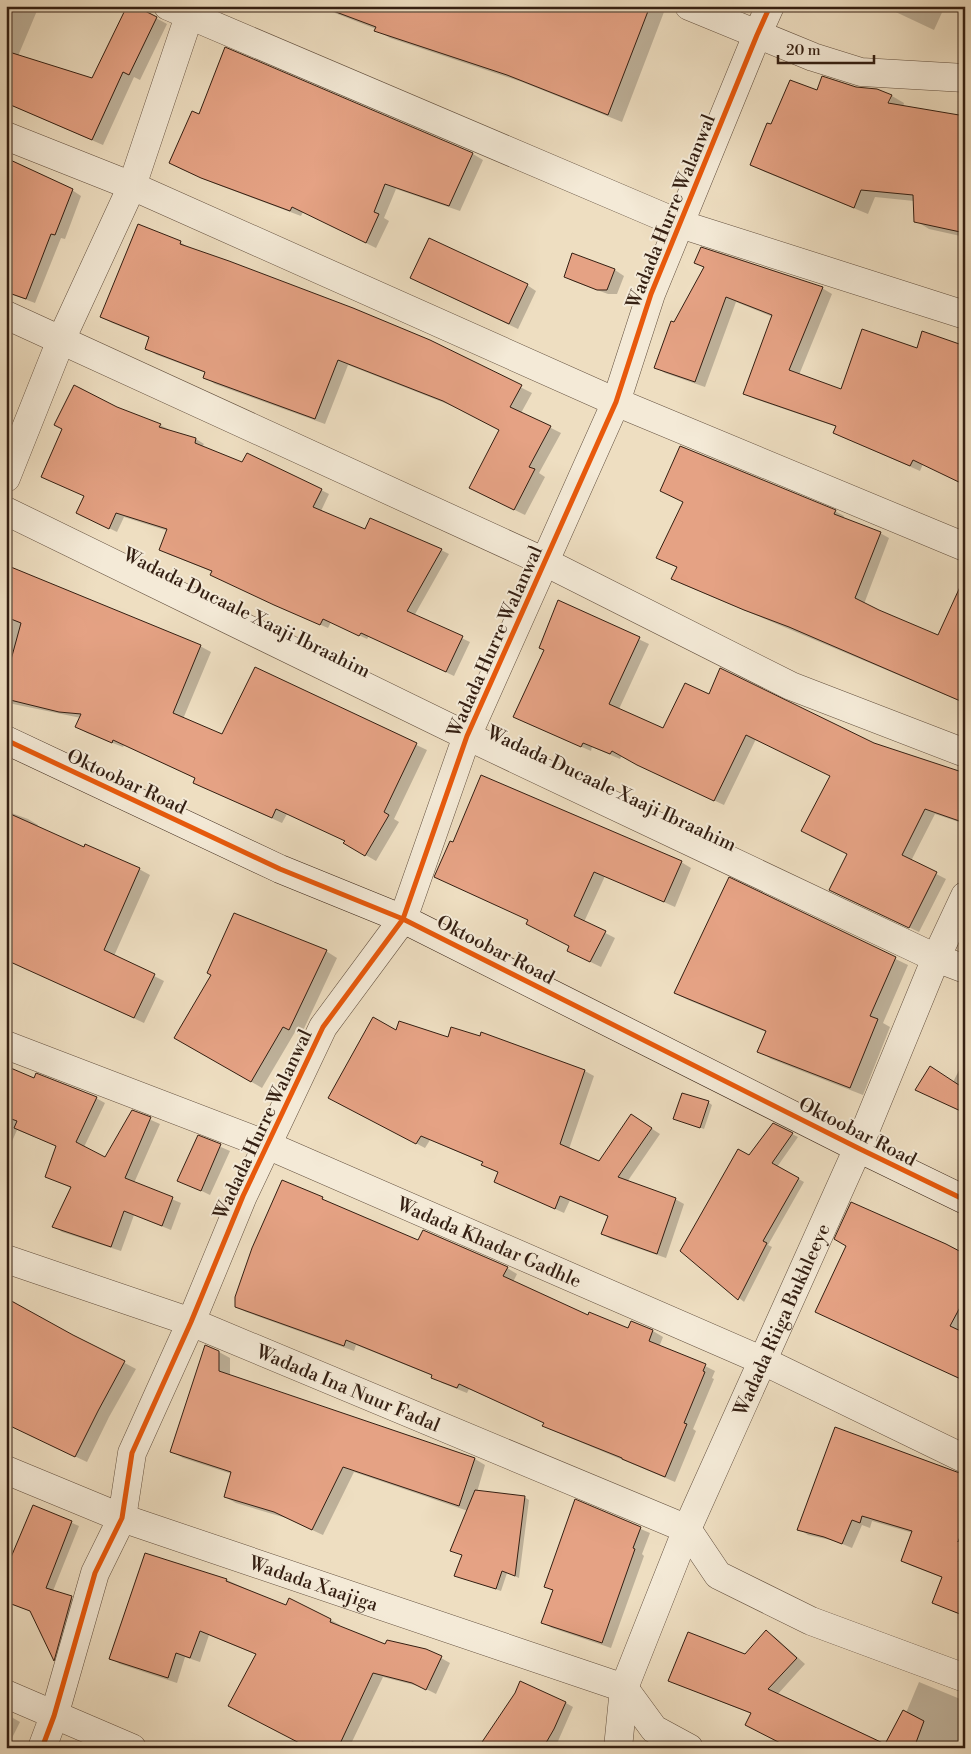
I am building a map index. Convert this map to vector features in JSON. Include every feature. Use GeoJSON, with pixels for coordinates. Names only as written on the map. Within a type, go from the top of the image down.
{"type":"FeatureCollection","features":[{"type":"Feature","properties":{"kind":"street"},"geometry":{"type":"LineString","coordinates":[[689,6],[813,57],[861,72],[965,78]]}},
{"type":"Feature","properties":{"kind":"street","name":"Wadada Hurre Walanwal"},"geometry":{"type":"LineString","coordinates":[[42,1748],[54,1716],[95,1573],[122,1518],[132,1453],[191,1322],[243,1196],[323,1027],[403,919],[467,736],[616,402],[651,294],[770,6]]}},
{"type":"Feature","properties":{"kind":"street"},"geometry":{"type":"LineString","coordinates":[[6,478],[61,340],[132,186],[184,9],[680,224],[965,315]]}},
{"type":"Feature","properties":{"kind":"street"},"geometry":{"type":"LineString","coordinates":[[6,136],[132,186],[616,402],[965,547]]}},
{"type":"Feature","properties":{"kind":"street"},"geometry":{"type":"LineString","coordinates":[[6,315],[546,562],[791,686],[965,753]]}},
{"type":"Feature","properties":{"kind":"street","name":"Wadada Ducaale Xaaji Ibraahim"},"geometry":{"type":"LineString","coordinates":[[6,511],[467,736],[936,958],[965,969]]}},
{"type":"Feature","properties":{"kind":"street","name":"Oktoobar Road"},"geometry":{"type":"LineString","coordinates":[[6,740],[280,869],[403,919],[965,1200]]}},
{"type":"Feature","properties":{"kind":"street","name":"Wadada Riiga Bukhleeye"},"geometry":{"type":"LineString","coordinates":[[618,1748],[624,1688],[687,1529],[761,1360],[858,1148],[936,958],[965,896]]}},
{"type":"Feature","properties":{"kind":"street","name":"Wadada Khadar Gadhle"},"geometry":{"type":"LineString","coordinates":[[6,1045],[267,1145],[761,1360],[965,1459]]}},
{"type":"Feature","properties":{"kind":"street","name":"Wadada Ina Nuur Fadal"},"geometry":{"type":"LineString","coordinates":[[6,1259],[191,1322],[687,1529]]}},
{"type":"Feature","properties":{"kind":"street","name":"Wadada Xaajiga"},"geometry":{"type":"LineString","coordinates":[[6,1470],[122,1518],[624,1688]]}},
{"type":"Feature","properties":{"kind":"street"},"geometry":{"type":"LineString","coordinates":[[687,1529],[718,1575],[811,1621],[965,1678]]}},
{"type":"Feature","properties":{"kind":"street"},"geometry":{"type":"LineString","coordinates":[[624,1688],[654,1729],[689,1748]]}},
{"type":"Feature","properties":{"kind":"street"},"geometry":{"type":"LineString","coordinates":[[6,1694],[132,1748]]}},
{"type":"Feature","properties":{"kind":"building"},"geometry":{"type":"Polygon","coordinates":[[[127,6],[135,6],[157,17],[129,75],[123,72],[92,140],[6,103],[6,51],[92,78],[127,6]]]}},
{"type":"Feature","properties":{"kind":"building"},"geometry":{"type":"Polygon","coordinates":[[[328,6],[650,6],[608,115],[507,75],[374,31],[376,27],[328,9],[328,6]]]}},
{"type":"Feature","properties":{"kind":"building"},"geometry":{"type":"Polygon","coordinates":[[[225,47],[473,153],[449,206],[385,184],[374,212],[379,214],[366,243],[292,207],[290,211],[201,178],[169,163],[192,111],[199,114],[225,47]]]}},
{"type":"Feature","properties":{"kind":"building"},"geometry":{"type":"Polygon","coordinates":[[[822,76],[856,87],[877,89],[892,95],[888,103],[965,116],[965,233],[914,222],[913,195],[861,190],[854,208],[750,165],[767,123],[771,124],[790,80],[817,90],[822,76]]]}},
{"type":"Feature","properties":{"kind":"building"},"geometry":{"type":"Polygon","coordinates":[[[6,158],[73,189],[55,235],[51,234],[26,299],[6,292],[6,158]]]}},
{"type":"Feature","properties":{"kind":"building"},"geometry":{"type":"Polygon","coordinates":[[[138,224],[181,241],[180,244],[353,308],[430,340],[522,385],[510,407],[551,426],[529,467],[535,469],[514,510],[469,488],[499,430],[443,401],[338,360],[315,419],[203,378],[205,372],[145,349],[149,337],[100,317],[138,224]]]}},
{"type":"Feature","properties":{"kind":"building"},"geometry":{"type":"Polygon","coordinates":[[[429,238],[528,284],[509,324],[410,278],[429,238]]]}},
{"type":"Feature","properties":{"kind":"building"},"geometry":{"type":"Polygon","coordinates":[[[701,247],[823,287],[789,370],[841,389],[862,329],[917,348],[922,331],[965,346],[965,485],[913,460],[910,466],[833,433],[836,426],[743,394],[772,315],[726,297],[695,382],[654,368],[671,321],[674,322],[704,267],[694,263],[701,247]]]}},
{"type":"Feature","properties":{"kind":"building"},"geometry":{"type":"Polygon","coordinates":[[[572,253],[615,269],[607,290],[597,290],[564,277],[572,253]]]}},
{"type":"Feature","properties":{"kind":"building"},"geometry":{"type":"Polygon","coordinates":[[[74,385],[117,407],[161,424],[159,427],[196,438],[195,443],[242,462],[247,453],[322,489],[313,507],[365,529],[370,518],[442,549],[407,611],[463,636],[446,672],[361,633],[359,636],[323,619],[320,625],[210,575],[212,571],[159,550],[167,529],[116,513],[109,529],[76,513],[84,496],[41,477],[62,429],[54,425],[74,385]]]}},
{"type":"Feature","properties":{"kind":"building"},"geometry":{"type":"Polygon","coordinates":[[[680,446],[836,510],[834,514],[881,532],[855,598],[879,610],[938,635],[965,576],[965,703],[789,627],[671,579],[677,567],[656,558],[683,502],[660,491],[680,446]]]}},
{"type":"Feature","properties":{"kind":"building"},"geometry":{"type":"Polygon","coordinates":[[[6,565],[201,645],[173,713],[222,734],[255,667],[417,743],[384,812],[389,815],[365,856],[343,843],[345,841],[276,809],[272,818],[193,783],[195,778],[113,740],[112,743],[75,727],[81,714],[59,712],[6,699],[6,678],[21,623],[6,617],[6,565]]]}},
{"type":"Feature","properties":{"kind":"building"},"geometry":{"type":"Polygon","coordinates":[[[558,600],[640,637],[609,704],[663,728],[685,683],[709,694],[720,668],[874,743],[965,773],[965,823],[925,809],[902,855],[937,872],[909,928],[829,890],[847,854],[801,831],[830,776],[746,735],[714,801],[637,765],[612,751],[610,754],[583,743],[581,747],[513,717],[544,650],[539,648],[558,600]]]}},
{"type":"Feature","properties":{"kind":"building"},"geometry":{"type":"Polygon","coordinates":[[[481,775],[682,861],[664,902],[594,872],[574,916],[606,931],[590,962],[567,951],[569,946],[526,924],[528,920],[434,877],[450,841],[453,842],[481,775]]]}},
{"type":"Feature","properties":{"kind":"building"},"geometry":{"type":"Polygon","coordinates":[[[6,812],[84,847],[85,844],[140,868],[104,950],[155,974],[134,1018],[6,960],[6,812]]]}},
{"type":"Feature","properties":{"kind":"building"},"geometry":{"type":"Polygon","coordinates":[[[729,877],[896,957],[870,1016],[878,1019],[850,1088],[757,1052],[766,1031],[674,993],[729,877]]]}},
{"type":"Feature","properties":{"kind":"building"},"geometry":{"type":"Polygon","coordinates":[[[234,913],[327,950],[289,1030],[283,1027],[251,1082],[174,1038],[211,975],[207,973],[234,913]]]}},
{"type":"Feature","properties":{"kind":"building"},"geometry":{"type":"Polygon","coordinates":[[[373,1017],[396,1030],[399,1021],[448,1037],[451,1027],[480,1036],[481,1032],[585,1070],[560,1144],[599,1161],[631,1114],[652,1128],[618,1177],[676,1198],[657,1254],[601,1234],[608,1216],[560,1196],[555,1209],[494,1182],[498,1172],[481,1165],[483,1162],[421,1136],[416,1144],[328,1098],[373,1017]]]}},
{"type":"Feature","properties":{"kind":"building"},"geometry":{"type":"Polygon","coordinates":[[[6,1066],[34,1078],[36,1073],[97,1097],[76,1142],[105,1157],[132,1110],[151,1117],[125,1178],[173,1197],[162,1226],[124,1211],[111,1247],[52,1227],[71,1187],[45,1177],[56,1146],[14,1128],[17,1121],[6,1117],[6,1066]]]}},
{"type":"Feature","properties":{"kind":"building"},"geometry":{"type":"Polygon","coordinates":[[[930,1066],[965,1089],[965,1113],[915,1090],[930,1066]]]}},
{"type":"Feature","properties":{"kind":"building"},"geometry":{"type":"Polygon","coordinates":[[[682,1093],[709,1101],[700,1128],[673,1119],[682,1093]]]}},
{"type":"Feature","properties":{"kind":"building"},"geometry":{"type":"Polygon","coordinates":[[[773,1123],[793,1133],[772,1163],[799,1178],[763,1241],[767,1243],[738,1300],[680,1251],[738,1149],[749,1155],[773,1123]]]}},
{"type":"Feature","properties":{"kind":"building"},"geometry":{"type":"Polygon","coordinates":[[[198,1135],[221,1144],[201,1191],[177,1181],[198,1135]]]}},
{"type":"Feature","properties":{"kind":"building"},"geometry":{"type":"Polygon","coordinates":[[[282,1180],[418,1240],[423,1230],[508,1267],[503,1276],[588,1315],[589,1312],[628,1328],[631,1321],[653,1330],[649,1341],[706,1364],[703,1371],[705,1372],[684,1423],[687,1424],[665,1477],[542,1426],[544,1423],[459,1384],[457,1388],[431,1378],[432,1375],[346,1340],[344,1346],[235,1307],[235,1297],[252,1248],[282,1180]]]}},
{"type":"Feature","properties":{"kind":"building"},"geometry":{"type":"Polygon","coordinates":[[[851,1202],[965,1254],[965,1298],[950,1326],[965,1333],[965,1381],[815,1312],[846,1246],[834,1239],[851,1202]]]}},
{"type":"Feature","properties":{"kind":"building"},"geometry":{"type":"Polygon","coordinates":[[[6,1298],[125,1361],[75,1457],[6,1424],[6,1298]]]}},
{"type":"Feature","properties":{"kind":"building"},"geometry":{"type":"Polygon","coordinates":[[[205,1345],[219,1351],[219,1371],[475,1458],[459,1506],[343,1467],[312,1530],[274,1512],[224,1497],[231,1472],[170,1452],[205,1345]]]}},
{"type":"Feature","properties":{"kind":"building"},"geometry":{"type":"Polygon","coordinates":[[[835,1427],[965,1475],[965,1523],[958,1542],[965,1527],[965,1616],[932,1603],[942,1577],[901,1561],[912,1531],[862,1516],[860,1523],[852,1520],[842,1544],[797,1530],[835,1427]]]}},
{"type":"Feature","properties":{"kind":"building"},"geometry":{"type":"Polygon","coordinates":[[[475,1490],[525,1496],[515,1576],[502,1571],[496,1589],[454,1576],[462,1555],[450,1551],[475,1490]]]}},
{"type":"Feature","properties":{"kind":"building"},"geometry":{"type":"Polygon","coordinates":[[[575,1499],[641,1527],[602,1643],[541,1623],[553,1590],[544,1587],[575,1499]]]}},
{"type":"Feature","properties":{"kind":"building"},"geometry":{"type":"Polygon","coordinates":[[[33,1505],[72,1521],[46,1588],[72,1596],[54,1661],[30,1611],[6,1602],[6,1569],[33,1505]]]}},
{"type":"Feature","properties":{"kind":"building"},"geometry":{"type":"Polygon","coordinates":[[[145,1553],[227,1579],[226,1581],[286,1605],[289,1598],[331,1619],[330,1622],[385,1644],[387,1640],[426,1649],[442,1656],[426,1690],[412,1683],[373,1673],[338,1748],[309,1748],[228,1706],[256,1654],[200,1631],[190,1658],[176,1653],[168,1678],[109,1659],[145,1553]]]}},
{"type":"Feature","properties":{"kind":"building"},"geometry":{"type":"Polygon","coordinates":[[[766,1630],[797,1658],[768,1689],[885,1744],[903,1710],[924,1721],[914,1748],[790,1748],[745,1725],[751,1713],[668,1681],[688,1632],[745,1654],[766,1630]]]}},
{"type":"Feature","properties":{"kind":"building"},"geometry":{"type":"Polygon","coordinates":[[[520,1681],[566,1702],[543,1748],[478,1748],[515,1693],[520,1681]]]}},
{"type":"Feature","properties":{"kind":"cycle path"},"geometry":{"type":"LineString","coordinates":[[42,1748],[54,1716],[95,1573],[122,1518],[132,1453],[191,1322],[243,1196],[323,1027],[403,919],[467,736],[616,402],[651,294],[770,6]]}},
{"type":"Feature","properties":{"kind":"cycle path"},"geometry":{"type":"LineString","coordinates":[[6,740],[280,869],[403,919],[965,1200]]}}]}
